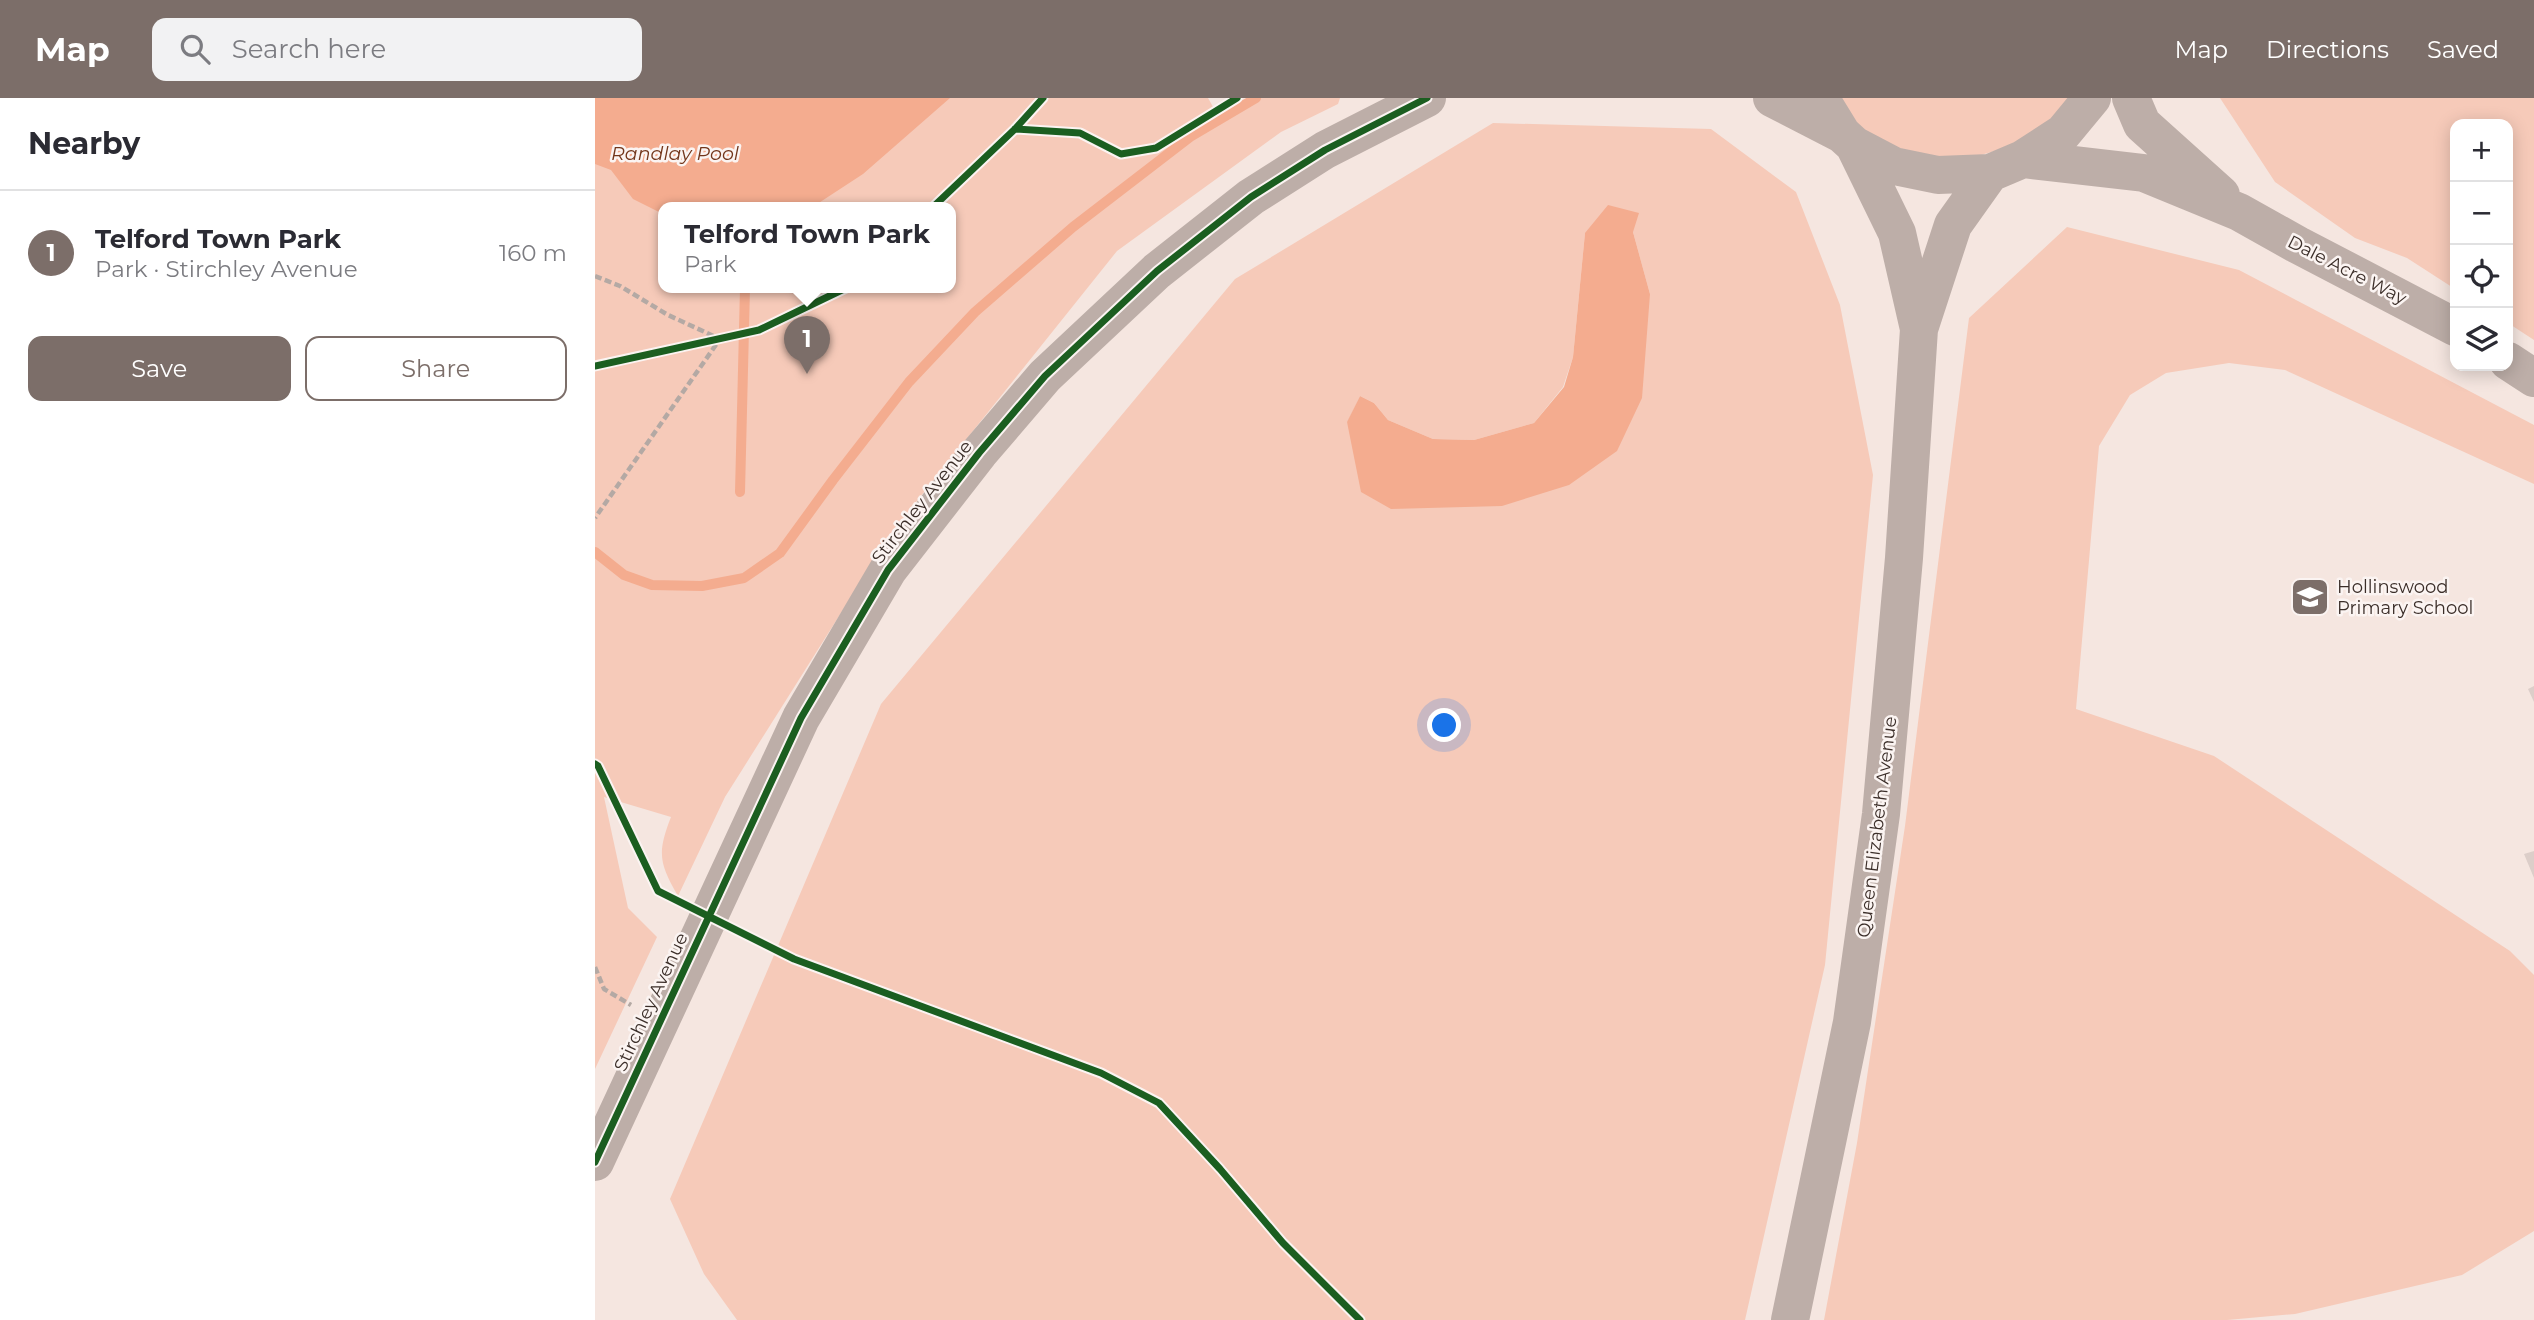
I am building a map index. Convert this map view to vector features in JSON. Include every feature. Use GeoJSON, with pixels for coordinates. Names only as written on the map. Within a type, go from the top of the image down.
{"type":"FeatureCollection","features":[{"type":"Feature","properties":{"kind":"street","name":"Stirchley Avenue"},"geometry":{"type":"LineString","coordinates":[[595,1161],[801,718],[888,570],[979,453],[1045,376],[1157,271],[1251,197],[1325,150],[1427,98]]}},
{"type":"Feature","properties":{"kind":"street","name":"Dale Acre Way"},"geometry":{"type":"LineString","coordinates":[[1772,98],[1894,166],[1938,176],[2007,166],[2144,173],[2239,212],[2450,324]]}},
{"type":"Feature","properties":{"kind":"street","name":"Queen Elizabeth Avenue"},"geometry":{"type":"LineString","coordinates":[[1820,98],[1848,139],[1897,233],[1919,329]]}},
{"type":"Feature","properties":{"kind":"street"},"geometry":{"type":"LineString","coordinates":[[2007,166],[2063,133],[2092,98]]}},
{"type":"Feature","properties":{"kind":"street","name":"Dale Acre Way"},"geometry":{"type":"LineString","coordinates":[[2131,98],[2142,124],[2239,212]]}},
{"type":"Feature","properties":{"kind":"street","name":"Queen Elizabeth Avenue"},"geometry":{"type":"LineString","coordinates":[[1790,1320],[1852,1022],[1881,814],[1904,558],[1919,329],[1953,225],[2007,166]]}},
{"type":"Feature","properties":{"kind":"street"},"geometry":{"type":"LineString","coordinates":[[2513,364],[2534,377]]}},
{"type":"Feature","properties":{"kind":"path"},"geometry":{"type":"LineString","coordinates":[[595,276],[620,286],[668,315],[720,339]]}},
{"type":"Feature","properties":{"kind":"path"},"geometry":{"type":"LineString","coordinates":[[708,341],[731,335]]}},
{"type":"Feature","properties":{"kind":"path"},"geometry":{"type":"LineString","coordinates":[[595,518],[720,339]]}},
{"type":"Feature","properties":{"kind":"path"},"geometry":{"type":"LineString","coordinates":[[595,968],[604,989],[640,1011]]}},
{"type":"Feature","properties":{"kind":"shaded area"},"geometry":{"type":"Polygon","coordinates":[[[595,98],[1208,98],[1220,119],[1256,98],[1340,98],[1338,104],[1281,132],[1117,251],[892,532],[725,797],[678,896],[662,858],[671,817],[604,797],[628,908],[657,937],[595,1069],[595,98]]]}},
{"type":"Feature","properties":{"kind":"shaded area"},"geometry":{"type":"Polygon","coordinates":[[[1829,98],[2069,98],[2051,121],[2012,146],[1967,159],[1916,156],[1868,136],[1829,98]]]}},
{"type":"Feature","properties":{"kind":"shaded area"},"geometry":{"type":"Polygon","coordinates":[[[2220,98],[2534,98],[2534,340],[2513,326],[2513,119],[2450,119],[2450,286],[2407,258],[2355,238],[2275,182],[2220,98]]]}},
{"type":"Feature","properties":{"kind":"shaded area"},"geometry":{"type":"Polygon","coordinates":[[[1493,123],[1711,129],[1796,192],[1840,305],[1873,475],[1825,965],[1745,1320],[737,1320],[704,1274],[670,1199],[881,704],[1235,279],[1493,123]],[[1633,232],[1585,233],[1573,357],[1563,387],[1534,423],[1474,440],[1433,439],[1388,420],[1374,403],[1360,396],[1347,423],[1502,506],[1650,294],[1633,232]]]}},
{"type":"Feature","properties":{"kind":"shaded area"},"geometry":{"type":"Polygon","coordinates":[[[2067,227],[2239,270],[2534,425],[2534,484],[2285,370],[2229,363],[2166,373],[2130,395],[2099,446],[2076,709],[2214,756],[2510,951],[2534,975],[2534,1231],[2462,1275],[2295,1314],[2227,1320],[1824,1320],[1857,1143],[1905,826],[1969,318],[2067,227]]]}},
{"type":"Feature","properties":{"kind":"water","name":"Randlay Pool"},"geometry":{"type":"Polygon","coordinates":[[[595,98],[950,98],[863,174],[820,202],[658,202],[658,212],[633,199],[611,170],[595,164],[595,98]]]}},
{"type":"Feature","properties":{"kind":"water"},"geometry":{"type":"Polygon","coordinates":[[[1608,205],[1639,213],[1633,232],[1650,294],[1642,398],[1617,451],[1569,485],[1502,506],[1391,509],[1361,492],[1347,422],[1360,396],[1374,403],[1388,420],[1433,439],[1474,440],[1534,423],[1564,387],[1573,357],[1585,233],[1608,205]]]}},
{"type":"Feature","properties":{"kind":"building"},"geometry":{"type":"Polygon","coordinates":[[[2534,686],[2534,702],[2528,689],[2534,686]]]}},
{"type":"Feature","properties":{"kind":"building"},"geometry":{"type":"Polygon","coordinates":[[[2534,851],[2534,878],[2524,854],[2534,851]]]}},
{"type":"Feature","properties":{"kind":"waterway"},"geometry":{"type":"LineString","coordinates":[[595,552],[624,575],[652,585],[702,586],[744,578],[780,553],[909,382],[975,312],[1073,227],[1190,137],[1256,98]]}},
{"type":"Feature","properties":{"kind":"waterway"},"geometry":{"type":"LineString","coordinates":[[740,492],[745,293]]}},
{"type":"Feature","properties":{"kind":"cycle path"},"geometry":{"type":"LineString","coordinates":[[938,202],[1015,129],[1043,98]]}},
{"type":"Feature","properties":{"kind":"cycle path"},"geometry":{"type":"LineString","coordinates":[[1015,129],[1080,133],[1121,154],[1156,148],[1237,98]]}},
{"type":"Feature","properties":{"kind":"cycle path"},"geometry":{"type":"LineString","coordinates":[[595,1162],[801,718],[888,570],[979,453],[1045,376],[1157,271],[1251,197],[1325,150],[1427,98]]}},
{"type":"Feature","properties":{"kind":"cycle path"},"geometry":{"type":"LineString","coordinates":[[595,366],[759,330],[836,293]]}},
{"type":"Feature","properties":{"kind":"cycle path"},"geometry":{"type":"LineString","coordinates":[[595,764],[658,891],[794,959],[1101,1073],[1159,1103],[1283,1243],[1360,1320]]}},
{"type":"Feature","properties":{"kind":"place","name":"Telford Town Park"},"geometry":{"type":"Point","coordinates":[807,374]}},
{"type":"Feature","properties":{"kind":"place","name":"Hollinswood Primary School"},"geometry":{"type":"Point","coordinates":[2310,597]}}]}
